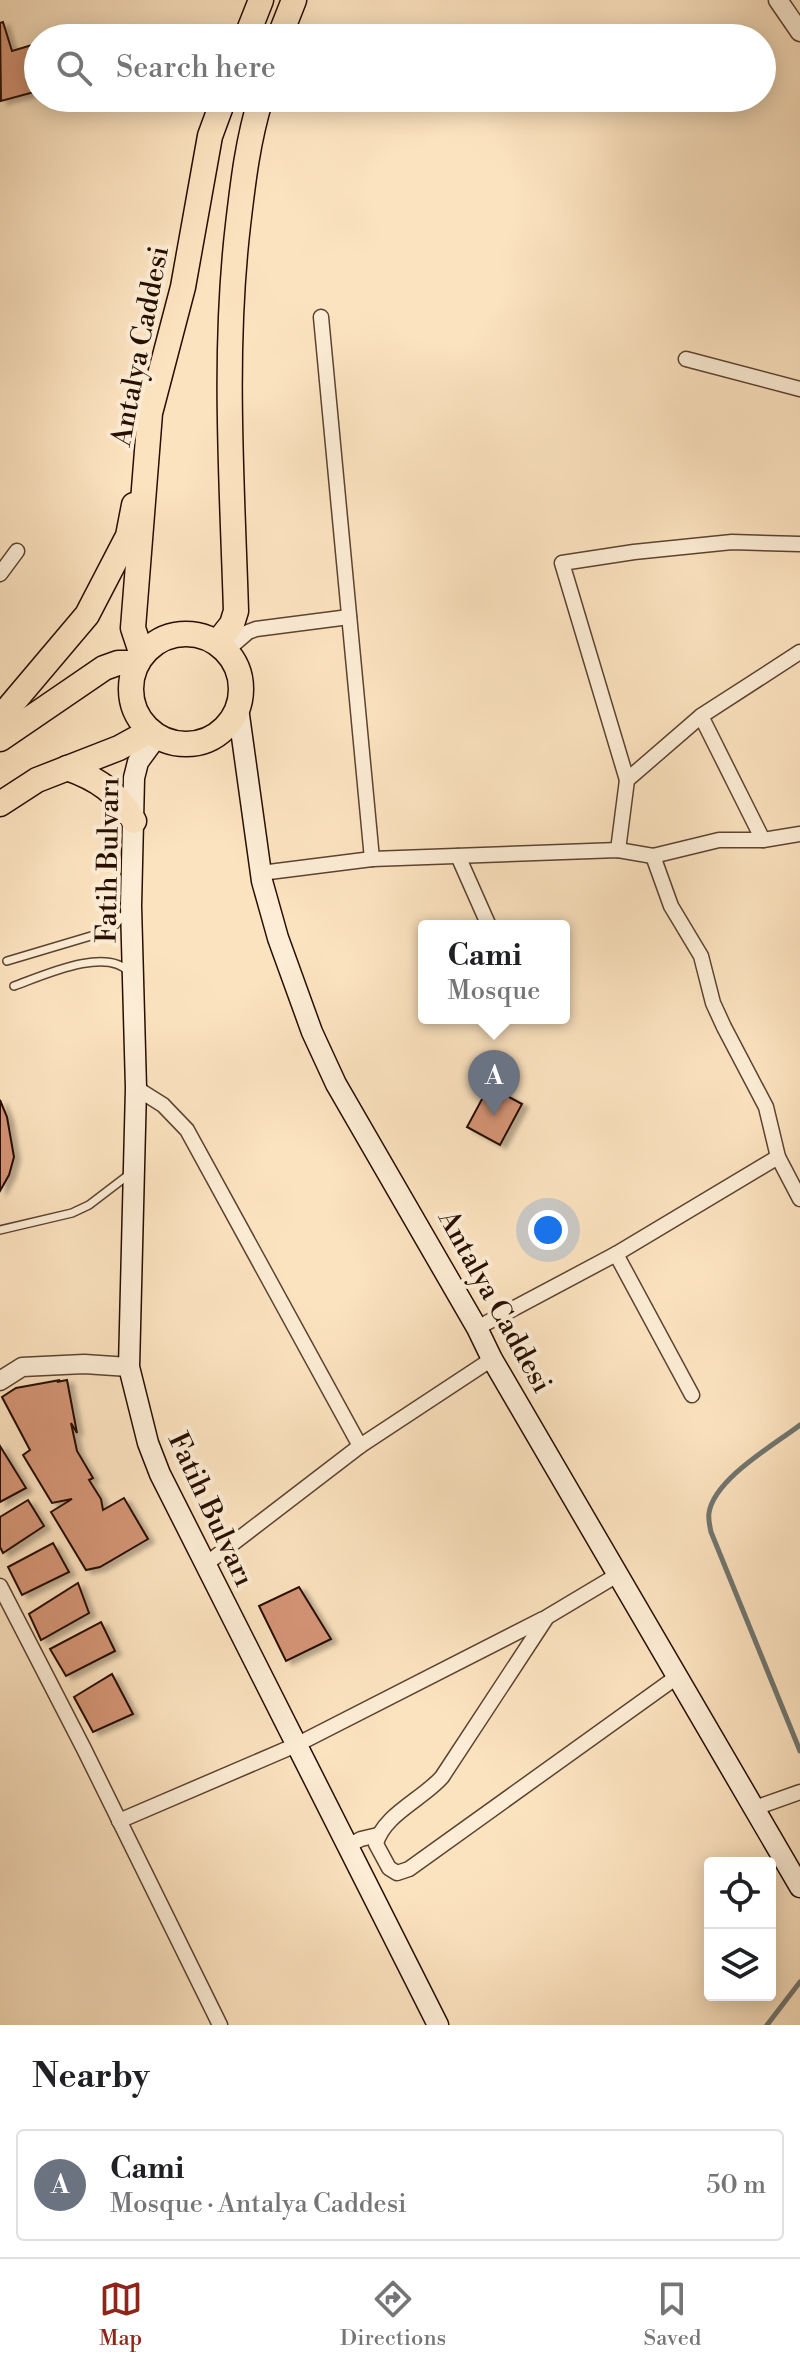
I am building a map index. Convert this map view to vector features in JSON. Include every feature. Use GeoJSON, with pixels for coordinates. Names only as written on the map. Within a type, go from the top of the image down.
{"type":"FeatureCollection","features":[{"type":"Feature","properties":{"kind":"main road"},"geometry":{"type":"LineString","coordinates":[[252,24],[261,0]]}},
{"type":"Feature","properties":{"kind":"main road"},"geometry":{"type":"LineString","coordinates":[[285,24],[294,0]]}},
{"type":"Feature","properties":{"kind":"main road","name":"Antalya Caddesi"},"geometry":{"type":"LineString","coordinates":[[139,659],[133,628],[150,416],[183,287],[210,136],[219,112]]}},
{"type":"Feature","properties":{"kind":"main road"},"geometry":{"type":"LineString","coordinates":[[222,647],[236,611],[228,348],[231,289],[251,129],[256,112]]}},
{"type":"Feature","properties":{"kind":"main road"},"geometry":{"type":"LineString","coordinates":[[0,718],[87,615],[128,536],[150,416]]}},
{"type":"Feature","properties":{"kind":"main road"},"geometry":{"type":"LineString","coordinates":[[172,635],[200,635],[222,647],[239,672],[241,690],[238,708],[223,730],[200,743],[173,743],[153,733],[138,716],[132,699],[131,681],[139,659],[155,643],[172,635]]}},
{"type":"Feature","properties":{"kind":"main road"},"geometry":{"type":"LineString","coordinates":[[0,739],[104,668],[139,659]]}},
{"type":"Feature","properties":{"kind":"main road","name":"Antalya Caddesi"},"geometry":{"type":"LineString","coordinates":[[238,708],[261,873],[278,938],[312,1032],[336,1084],[492,1359],[800,1887]]}},
{"type":"Feature","properties":{"kind":"main road"},"geometry":{"type":"LineString","coordinates":[[0,804],[37,780],[153,733]]}},
{"type":"Feature","properties":{"kind":"main road","name":"Fatih Bulvarı"},"geometry":{"type":"LineString","coordinates":[[153,733],[138,762],[134,778],[131,906],[136,1088],[129,1367],[148,1443],[160,1474],[438,2025]]}},
{"type":"Feature","properties":{"kind":"main road"},"geometry":{"type":"LineString","coordinates":[[67,768],[107,786],[134,821]]}},
{"type":"Feature","properties":{"kind":"street"},"geometry":{"type":"LineString","coordinates":[[778,0],[800,32]]}},
{"type":"Feature","properties":{"kind":"street"},"geometry":{"type":"LineString","coordinates":[[321,317],[372,859]]}},
{"type":"Feature","properties":{"kind":"street"},"geometry":{"type":"LineString","coordinates":[[686,359],[800,389]]}},
{"type":"Feature","properties":{"kind":"street"},"geometry":{"type":"LineString","coordinates":[[618,850],[627,780],[562,563],[732,542],[800,544]]}},
{"type":"Feature","properties":{"kind":"street"},"geometry":{"type":"LineString","coordinates":[[0,574],[17,551]]}},
{"type":"Feature","properties":{"kind":"street"},"geometry":{"type":"LineString","coordinates":[[222,647],[256,629],[349,617]]}},
{"type":"Feature","properties":{"kind":"street"},"geometry":{"type":"LineString","coordinates":[[627,780],[701,716],[800,652]]}},
{"type":"Feature","properties":{"kind":"street"},"geometry":{"type":"LineString","coordinates":[[701,716],[763,840]]}},
{"type":"Feature","properties":{"kind":"street"},"geometry":{"type":"LineString","coordinates":[[261,873],[372,859],[618,850],[653,856],[719,840],[763,840],[800,834]]}},
{"type":"Feature","properties":{"kind":"street"},"geometry":{"type":"LineString","coordinates":[[458,856],[486,920]]}},
{"type":"Feature","properties":{"kind":"street"},"geometry":{"type":"LineString","coordinates":[[653,856],[671,906],[701,956],[713,1003],[766,1107],[778,1157],[800,1199]]}},
{"type":"Feature","properties":{"kind":"street"},"geometry":{"type":"LineString","coordinates":[[136,1088],[163,1105],[187,1130],[360,1446]]}},
{"type":"Feature","properties":{"kind":"street"},"geometry":{"type":"LineString","coordinates":[[477,1328],[616,1254],[778,1157]]}},
{"type":"Feature","properties":{"kind":"street"},"geometry":{"type":"LineString","coordinates":[[616,1254],[692,1395]]}},
{"type":"Feature","properties":{"kind":"street"},"geometry":{"type":"LineString","coordinates":[[206,1564],[360,1446],[492,1359]]}},
{"type":"Feature","properties":{"kind":"street"},"geometry":{"type":"LineString","coordinates":[[0,1381],[22,1367],[84,1364],[129,1367]]}},
{"type":"Feature","properties":{"kind":"street"},"geometry":{"type":"LineString","coordinates":[[119,1821],[296,1745],[547,1617],[619,1574]]}},
{"type":"Feature","properties":{"kind":"street"},"geometry":{"type":"LineString","coordinates":[[0,1586],[220,2025]]}},
{"type":"Feature","properties":{"kind":"street"},"geometry":{"type":"LineString","coordinates":[[547,1617],[442,1777],[378,1835],[376,1844],[389,1868],[397,1873],[409,1869],[678,1676]]}},
{"type":"Feature","properties":{"kind":"street"},"geometry":{"type":"LineString","coordinates":[[755,1808],[800,1792]]}},
{"type":"Feature","properties":{"kind":"street"},"geometry":{"type":"LineString","coordinates":[[347,1846],[378,1835]]}},
{"type":"Feature","properties":{"kind":"lane"},"geometry":{"type":"LineString","coordinates":[[7,961],[101,933],[115,925],[131,906]]}},
{"type":"Feature","properties":{"kind":"lane"},"geometry":{"type":"LineString","coordinates":[[14,986],[95,960],[123,966],[134,978]]}},
{"type":"Feature","properties":{"kind":"lane"},"geometry":{"type":"LineString","coordinates":[[0,1230],[72,1213],[89,1205],[132,1172]]}},
{"type":"Feature","properties":{"kind":"building"},"geometry":{"type":"Polygon","coordinates":[[[3,22],[12,51],[24,47],[24,95],[1,101],[0,23],[3,22]]]}},
{"type":"Feature","properties":{"kind":"building"},"geometry":{"type":"Polygon","coordinates":[[[489,1086],[522,1104],[500,1145],[467,1127],[489,1086]]]}},
{"type":"Feature","properties":{"kind":"building"},"geometry":{"type":"Polygon","coordinates":[[[0,1100],[7,1117],[14,1157],[0,1191],[0,1100]]]}},
{"type":"Feature","properties":{"kind":"building"},"geometry":{"type":"Polygon","coordinates":[[[60,1380],[57,1382],[67,1380],[77,1433],[71,1423],[77,1451],[93,1478],[89,1480],[101,1499],[103,1510],[124,1498],[148,1539],[100,1567],[86,1570],[51,1512],[72,1499],[52,1503],[23,1455],[30,1450],[2,1397],[16,1388],[60,1380]]]}},
{"type":"Feature","properties":{"kind":"building"},"geometry":{"type":"Polygon","coordinates":[[[0,1446],[26,1488],[0,1502],[0,1446]]]}},
{"type":"Feature","properties":{"kind":"building"},"geometry":{"type":"Polygon","coordinates":[[[28,1500],[44,1526],[3,1553],[0,1547],[0,1517],[28,1500]]]}},
{"type":"Feature","properties":{"kind":"building"},"geometry":{"type":"Polygon","coordinates":[[[53,1543],[69,1572],[22,1595],[8,1567],[53,1543]]]}},
{"type":"Feature","properties":{"kind":"building"},"geometry":{"type":"Polygon","coordinates":[[[78,1583],[89,1613],[41,1640],[29,1614],[78,1583]]]}},
{"type":"Feature","properties":{"kind":"building"},"geometry":{"type":"Polygon","coordinates":[[[299,1587],[331,1639],[286,1661],[259,1606],[299,1587]]]}},
{"type":"Feature","properties":{"kind":"building"},"geometry":{"type":"Polygon","coordinates":[[[101,1622],[115,1651],[66,1676],[50,1649],[101,1622]]]}},
{"type":"Feature","properties":{"kind":"building"},"geometry":{"type":"Polygon","coordinates":[[[112,1674],[133,1714],[93,1732],[74,1697],[112,1674]]]}},
{"type":"Feature","properties":{"kind":"waterway"},"geometry":{"type":"LineString","coordinates":[[800,1425],[733,1475],[713,1500],[709,1513],[711,1532],[800,1751]]}},
{"type":"Feature","properties":{"kind":"waterway"},"geometry":{"type":"LineString","coordinates":[[767,2025],[800,1982]]}},
{"type":"Feature","properties":{"kind":"place","name":"Cami"},"geometry":{"type":"Point","coordinates":[494,1116]}}]}
